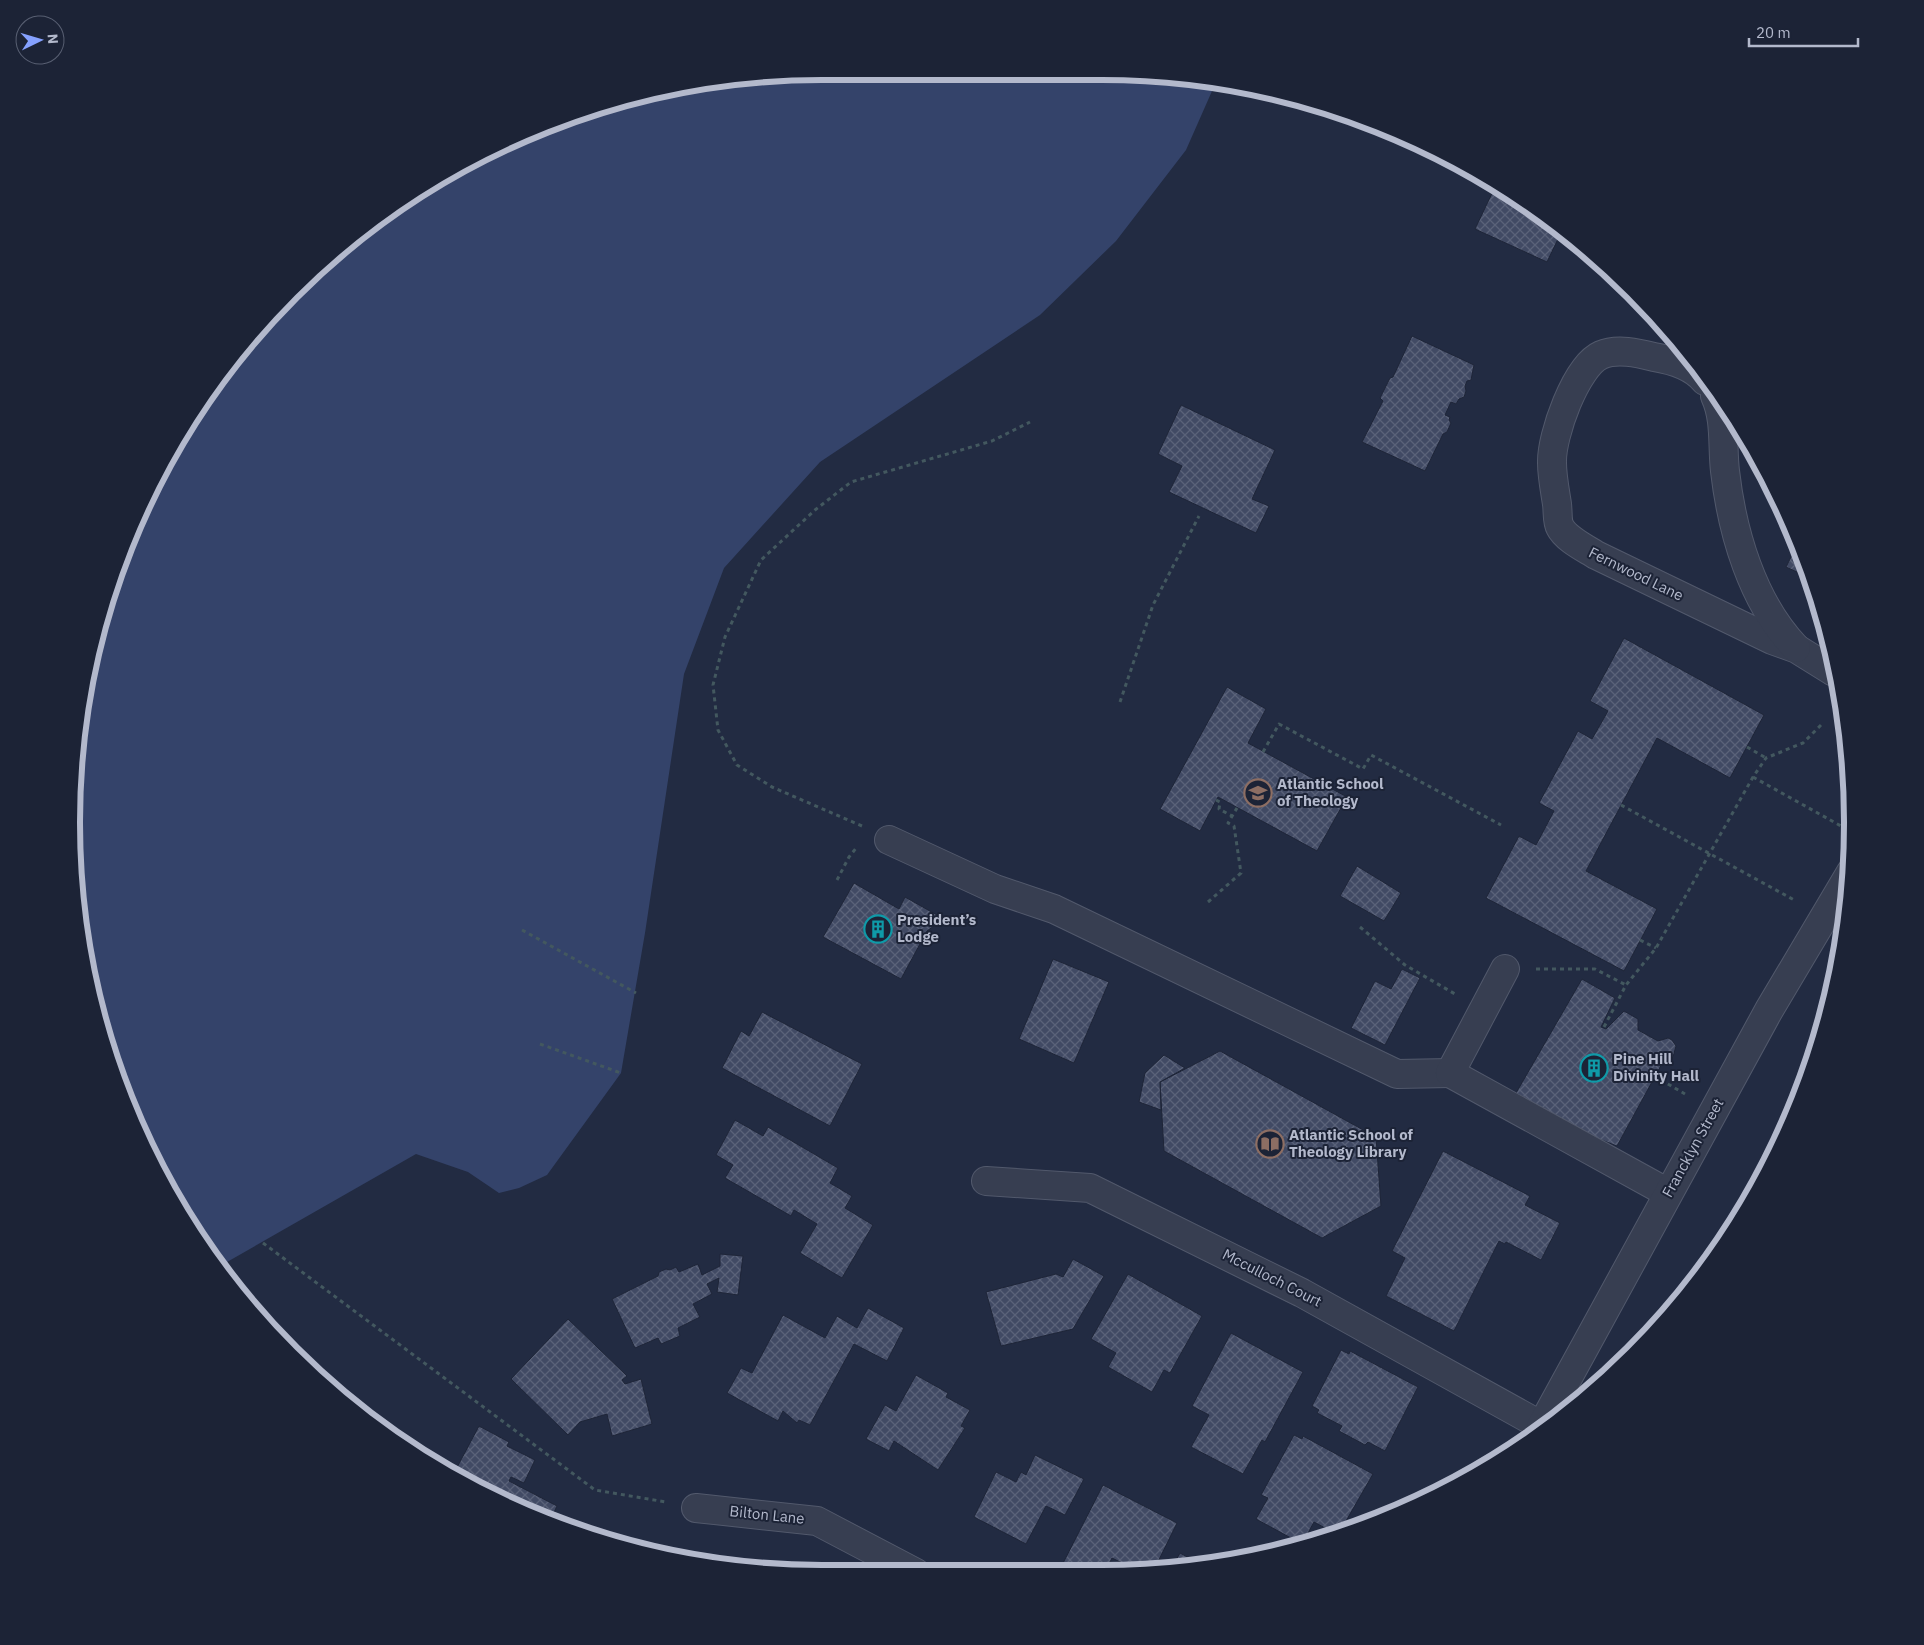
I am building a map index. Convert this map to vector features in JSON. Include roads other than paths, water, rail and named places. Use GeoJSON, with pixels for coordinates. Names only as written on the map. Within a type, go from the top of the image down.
{"type":"FeatureCollection","features":[{"type":"Feature","properties":{"kind":"street","name":"Fernwood Lane"},"geometry":{"type":"LineString","coordinates":[[1692,372],[1684,366],[1646,355],[1614,352],[1602,354],[1585,368],[1574,388],[1560,422],[1554,445],[1552,462],[1560,527],[1578,544],[1619,567],[1772,640],[1797,649],[1828,668]]}},
{"type":"Feature","properties":{"kind":"street","name":"Fernwood Lane"},"geometry":{"type":"LineString","coordinates":[[1721,414],[1725,472],[1739,543],[1761,598],[1778,629],[1797,649]]}},
{"type":"Feature","properties":{"kind":"street"},"geometry":{"type":"LineString","coordinates":[[889,840],[995,888],[1054,909],[1397,1074],[1450,1073],[1668,1193]]}},
{"type":"Feature","properties":{"kind":"street","name":"Francklyn Street"},"geometry":{"type":"LineString","coordinates":[[1546,1417],[1770,1010],[1840,890]]}},
{"type":"Feature","properties":{"kind":"street"},"geometry":{"type":"LineString","coordinates":[[1450,1073],[1505,969]]}},
{"type":"Feature","properties":{"kind":"street","name":"Mcculloch Court"},"geometry":{"type":"LineString","coordinates":[[986,1181],[1090,1188],[1302,1292],[1536,1424]]}},
{"type":"Feature","properties":{"kind":"street","name":"Bilton Lane"},"geometry":{"type":"LineString","coordinates":[[696,1508],[817,1521],[901,1565]]}},
{"type":"Feature","properties":{"kind":"water"},"geometry":{"type":"Polygon","coordinates":[[[822,80],[1102,80],[1150,82],[1213,89],[1186,150],[1116,241],[1040,315],[820,462],[724,568],[684,674],[645,933],[621,1073],[547,1175],[519,1188],[499,1193],[468,1172],[416,1154],[225,1263],[179,1194],[157,1151],[119,1061],[105,1015],[86,919],[80,822],[86,726],[94,678],[105,630],[119,584],[137,538],[179,451],[233,370],[297,297],[370,233],[410,205],[451,179],[538,137],[584,119],[630,105],[726,86],[822,80]]]}},
{"type":"Feature","properties":{"kind":"place","name":"Atlantic School of Theology"},"geometry":{"type":"Point","coordinates":[1258,793]}},
{"type":"Feature","properties":{"kind":"place","name":"President’s Lodge"},"geometry":{"type":"Point","coordinates":[878,929]}},
{"type":"Feature","properties":{"kind":"place","name":"Pine Hill Divinity Hall"},"geometry":{"type":"Point","coordinates":[1594,1068]}},
{"type":"Feature","properties":{"kind":"place","name":"Atlantic School of Theology Library"},"geometry":{"type":"Point","coordinates":[1270,1144]}}]}
